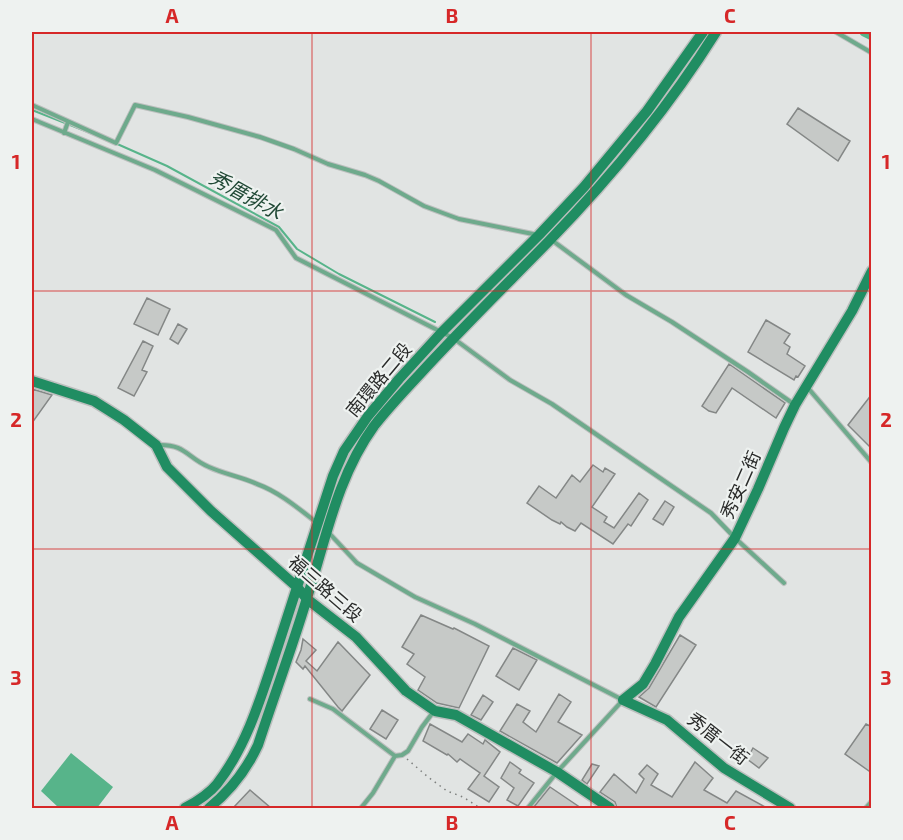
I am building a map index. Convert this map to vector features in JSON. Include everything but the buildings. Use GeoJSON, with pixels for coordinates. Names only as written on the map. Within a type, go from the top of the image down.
{"type":"FeatureCollection","features":[{"type":"Feature","properties":{"kind":"street","name":"南環路二段"},"geometry":{"type":"LineString","coordinates":[[185,808],[200,800],[216,786],[236,756],[263,693],[317,523],[344,451],[368,416],[399,378],[584,187],[647,111],[703,32]]}},
{"type":"Feature","properties":{"kind":"street","name":"南環路二段"},"geometry":{"type":"LineString","coordinates":[[209,808],[224,796],[249,765],[258,745],[345,477],[375,425],[453,338],[602,183],[656,118],[698,61],[716,32]]}},
{"type":"Feature","properties":{"kind":"street","name":"秀安二街"},"geometry":{"type":"LineString","coordinates":[[623,700],[643,684],[680,617],[735,538],[795,405],[852,311],[872,272]]}},
{"type":"Feature","properties":{"kind":"street","name":"福三路三段"},"geometry":{"type":"LineString","coordinates":[[32,381],[94,401],[124,420],[156,445],[167,467],[211,511],[297,587],[307,599],[356,637],[406,691],[435,711],[456,715],[557,772],[610,808]]}},
{"type":"Feature","properties":{"kind":"street","name":"秀厝一街"},"geometry":{"type":"LineString","coordinates":[[623,700],[668,720],[724,768],[788,808]]}},
{"type":"Feature","properties":{"kind":"lane"},"geometry":{"type":"LineString","coordinates":[[836,32],[872,53]]}},
{"type":"Feature","properties":{"kind":"lane"},"geometry":{"type":"LineString","coordinates":[[32,105],[116,143],[135,105],[189,117],[260,137],[328,164],[365,175],[424,206],[459,219],[550,239],[626,295],[681,328],[795,405]]}},
{"type":"Feature","properties":{"kind":"lane"},"geometry":{"type":"LineString","coordinates":[[32,119],[155,170],[256,219],[276,230],[296,258],[453,338],[510,380],[552,404],[711,513],[784,583]]}},
{"type":"Feature","properties":{"kind":"lane"},"geometry":{"type":"LineString","coordinates":[[64,133],[68,122]]}},
{"type":"Feature","properties":{"kind":"lane"},"geometry":{"type":"LineString","coordinates":[[807,386],[872,463]]}},
{"type":"Feature","properties":{"kind":"lane"},"geometry":{"type":"LineString","coordinates":[[156,445],[181,448],[208,467],[260,484],[317,523],[357,563],[415,597],[475,624],[623,700],[557,772],[528,808]]}},
{"type":"Feature","properties":{"kind":"lane"},"geometry":{"type":"LineString","coordinates":[[310,699],[333,709],[395,756],[408,751],[422,727],[435,711]]}},
{"type":"Feature","properties":{"kind":"lane"},"geometry":{"type":"LineString","coordinates":[[361,808],[373,793],[395,756]]}},
{"type":"Feature","properties":{"kind":"lane"},"geometry":{"type":"LineString","coordinates":[[866,808],[872,801]]}},
{"type":"Feature","properties":{"kind":"path"},"geometry":{"type":"LineString","coordinates":[[402,755],[447,791],[463,797],[480,808]]}},
{"type":"Feature","properties":{"kind":"shaded area"},"geometry":{"type":"Polygon","coordinates":[[[71,753],[113,787],[97,808],[59,808],[41,791],[71,753]]]}},
{"type":"Feature","properties":{"kind":"waterway"},"geometry":{"type":"LineString","coordinates":[[864,32],[872,36]]}},
{"type":"Feature","properties":{"kind":"waterway","name":"秀厝排水"},"geometry":{"type":"LineString","coordinates":[[32,110],[93,134]]}},
{"type":"Feature","properties":{"kind":"waterway","name":"秀厝排水"},"geometry":{"type":"LineString","coordinates":[[115,143],[167,166],[279,227],[297,249],[339,274],[435,322]]}}]}
